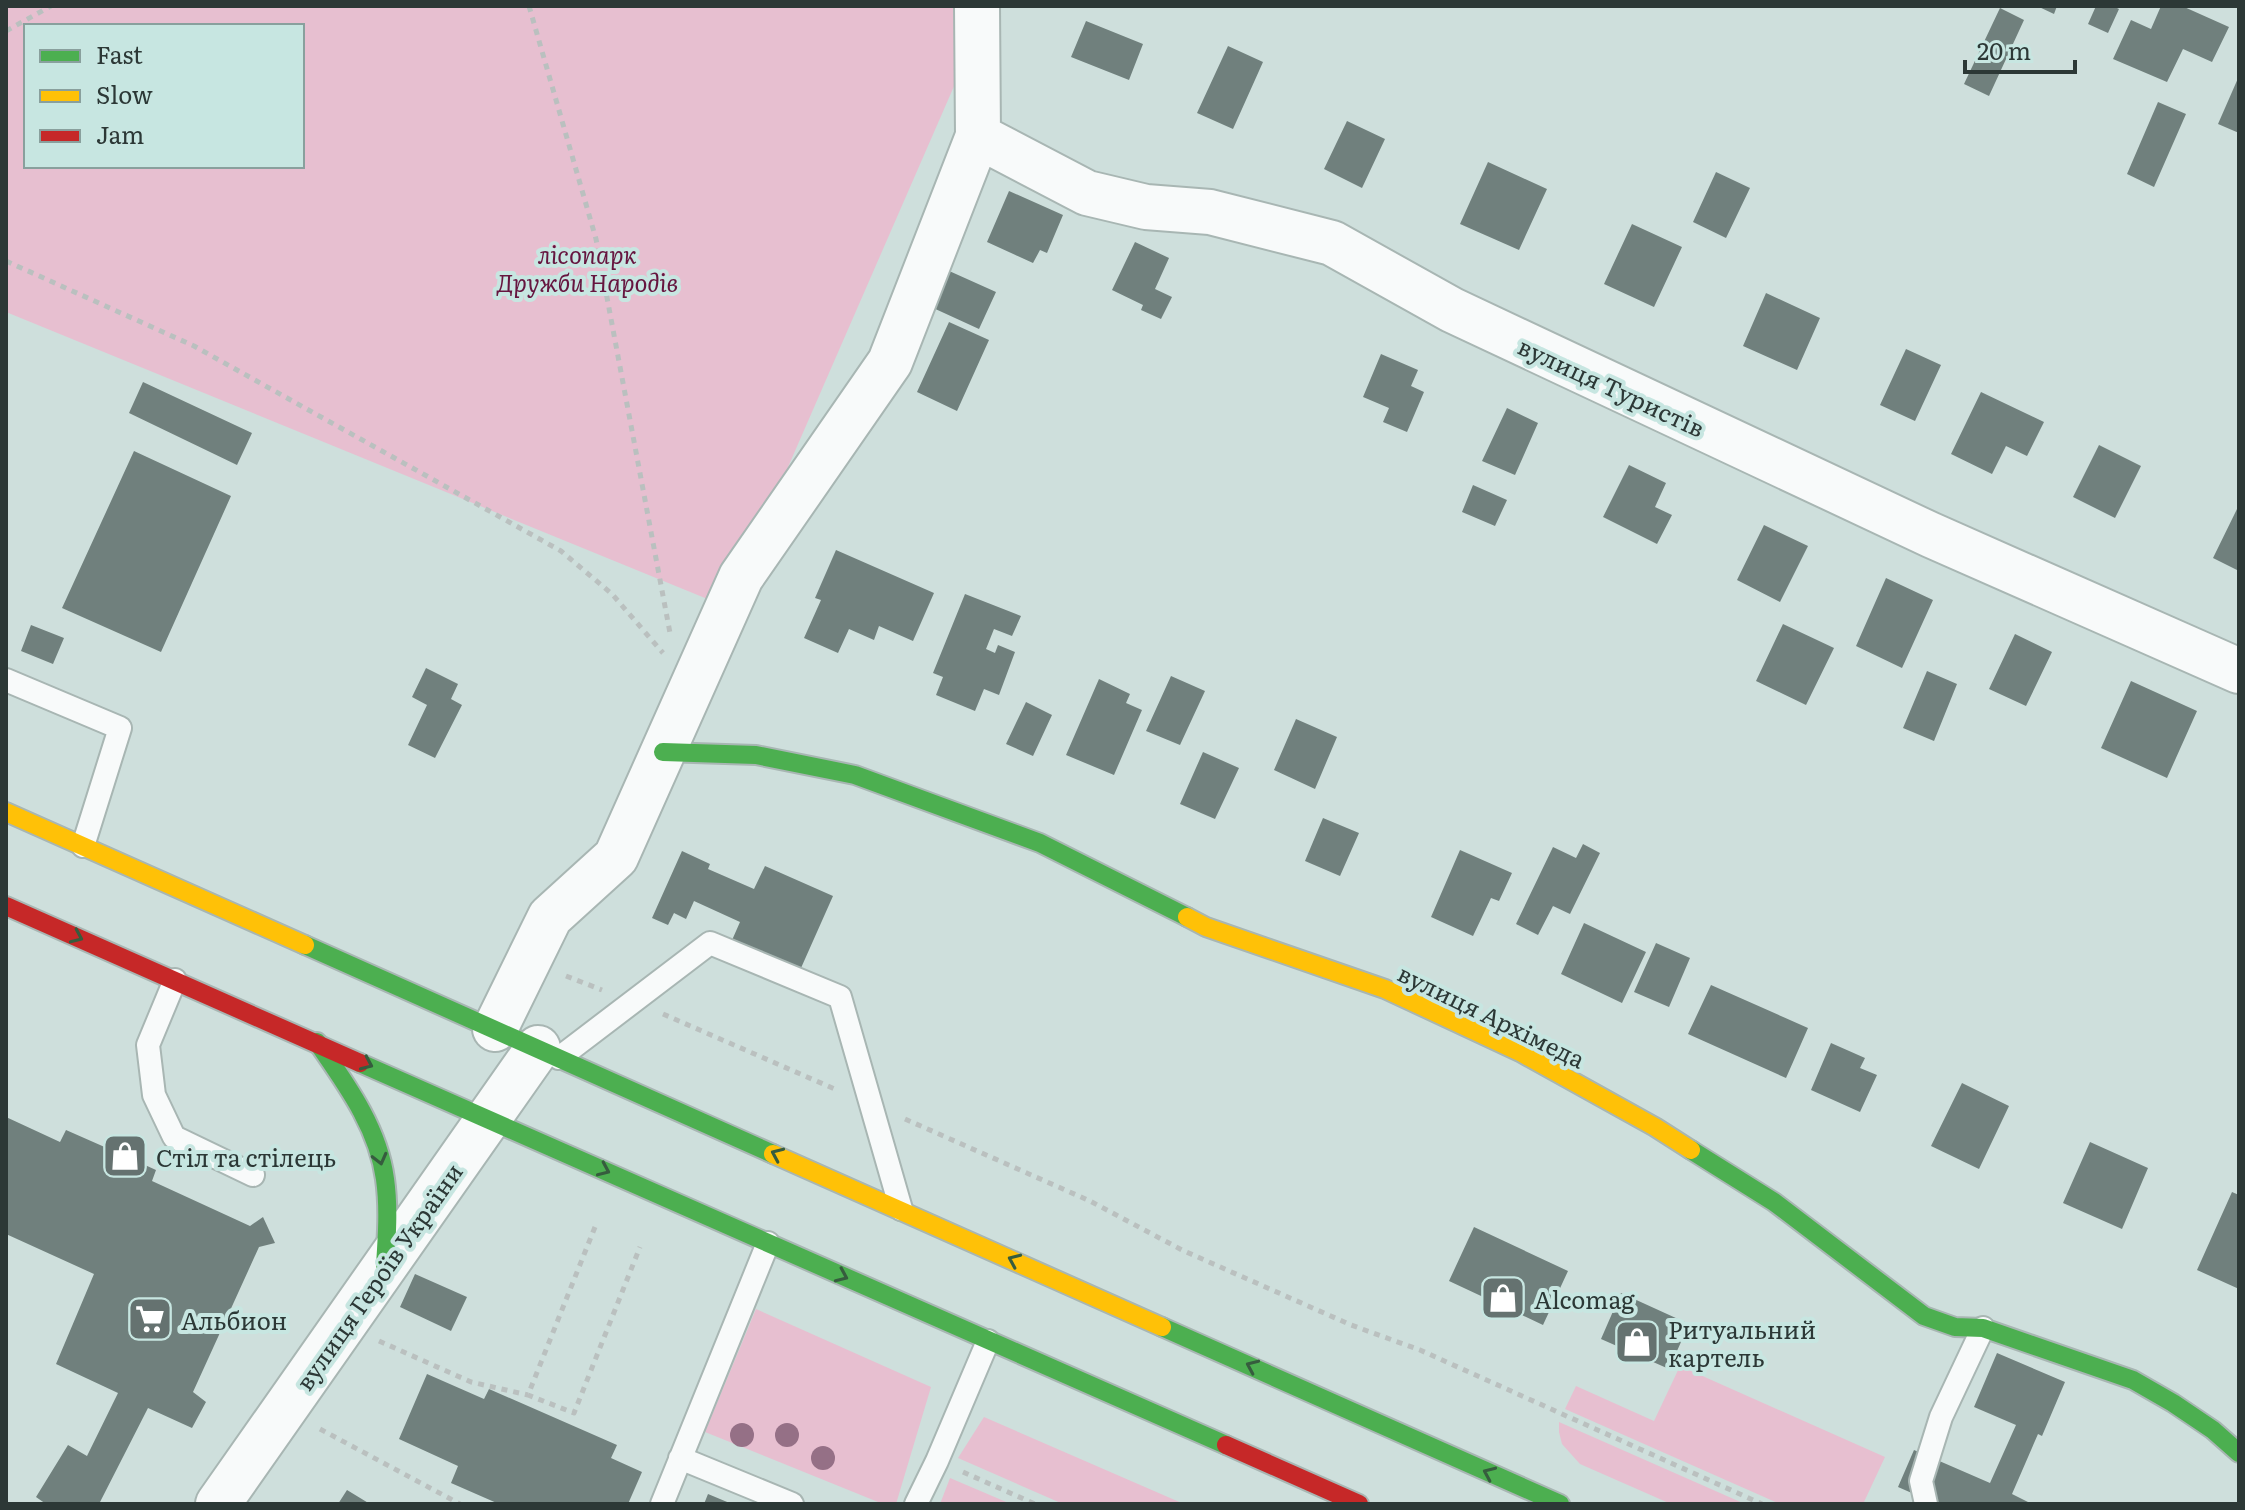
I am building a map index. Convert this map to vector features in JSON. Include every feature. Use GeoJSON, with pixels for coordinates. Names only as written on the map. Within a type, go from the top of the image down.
{"type":"FeatureCollection","features":[{"type":"Feature","properties":{"kind":"main road","name":"вулиця Архімеда"},"geometry":{"type":"LineString","coordinates":[[663,752],[756,755],[855,775],[1040,843],[1206,927],[1385,989],[1520,1052],[1655,1127],[1774,1202],[1924,1316],[1955,1327],[1983,1328],[2133,1380],[2213,1430],[2239,1453]]}},
{"type":"Feature","properties":{"kind":"main road"},"geometry":{"type":"LineString","coordinates":[[6,812],[1560,1504]]}},
{"type":"Feature","properties":{"kind":"main road"},"geometry":{"type":"LineString","coordinates":[[6,906],[1359,1504]]}},
{"type":"Feature","properties":{"kind":"main road"},"geometry":{"type":"LineString","coordinates":[[317,1042],[354,1096],[380,1155],[388,1207],[385,1265]]}},
{"type":"Feature","properties":{"kind":"street"},"geometry":{"type":"LineString","coordinates":[[495,1029],[550,917],[616,857],[741,577],[890,362],[978,136],[977,6]]}},
{"type":"Feature","properties":{"kind":"street","name":"вулиця Туристів"},"geometry":{"type":"LineString","coordinates":[[978,136],[1087,193],[1146,207],[1210,212],[1332,243],[1452,310],[1931,535],[2239,671]]}},
{"type":"Feature","properties":{"kind":"street","name":"вулиця Героїв України"},"geometry":{"type":"LineString","coordinates":[[218,1504],[489,1118],[548,1053]]}},
{"type":"Feature","properties":{"kind":"lane"},"geometry":{"type":"LineString","coordinates":[[6,680],[120,728],[83,846]]}},
{"type":"Feature","properties":{"kind":"lane"},"geometry":{"type":"LineString","coordinates":[[548,1053],[632,1002],[710,943],[840,997],[901,1209]]}},
{"type":"Feature","properties":{"kind":"lane"},"geometry":{"type":"LineString","coordinates":[[175,980],[148,1045],[154,1095],[174,1137],[253,1175]]}},
{"type":"Feature","properties":{"kind":"lane"},"geometry":{"type":"LineString","coordinates":[[662,1504],[768,1243]]}},
{"type":"Feature","properties":{"kind":"lane"},"geometry":{"type":"LineString","coordinates":[[1926,1504],[1921,1481],[1941,1417],[1983,1328]]}},
{"type":"Feature","properties":{"kind":"lane"},"geometry":{"type":"LineString","coordinates":[[916,1504],[988,1341]]}},
{"type":"Feature","properties":{"kind":"lane"},"geometry":{"type":"LineString","coordinates":[[680,1458],[792,1504]]}},
{"type":"Feature","properties":{"kind":"path"},"geometry":{"type":"LineString","coordinates":[[6,31],[51,6]]}},
{"type":"Feature","properties":{"kind":"path"},"geometry":{"type":"LineString","coordinates":[[529,6],[596,239],[671,643]]}},
{"type":"Feature","properties":{"kind":"path"},"geometry":{"type":"LineString","coordinates":[[6,261],[194,346],[561,551],[612,594],[665,655],[683,705]]}},
{"type":"Feature","properties":{"kind":"path"},"geometry":{"type":"LineString","coordinates":[[528,961],[871,1104],[1090,1201],[1182,1250],[1351,1325],[1420,1350],[1762,1504]]}},
{"type":"Feature","properties":{"kind":"path"},"geometry":{"type":"LineString","coordinates":[[528,1395],[595,1227]]}},
{"type":"Feature","properties":{"kind":"path"},"geometry":{"type":"LineString","coordinates":[[374,1339],[471,1382],[528,1395],[574,1413],[640,1247]]}},
{"type":"Feature","properties":{"kind":"path"},"geometry":{"type":"LineString","coordinates":[[312,1424],[460,1504]]}},
{"type":"Feature","properties":{"kind":"path"},"geometry":{"type":"LineString","coordinates":[[937,1461],[1035,1504]]}},
{"type":"Feature","properties":{"kind":"green space","name":"лісопарк Дружби Народів"},"geometry":{"type":"Polygon","coordinates":[[[6,6],[989,6],[727,607],[6,312],[6,6]]]}},
{"type":"Feature","properties":{"kind":"green space"},"geometry":{"type":"Polygon","coordinates":[[[756,1309],[931,1387],[896,1504],[883,1504],[705,1432],[756,1309]]]}},
{"type":"Feature","properties":{"kind":"green space"},"geometry":{"type":"Polygon","coordinates":[[[1680,1366],[1885,1457],[1864,1502],[1866,1504],[1780,1504],[1565,1409],[1576,1386],[1654,1421],[1680,1366]]]}},
{"type":"Feature","properties":{"kind":"green space"},"geometry":{"type":"Polygon","coordinates":[[[984,1417],[1184,1504],[1063,1504],[958,1458],[984,1417]]]}},
{"type":"Feature","properties":{"kind":"green space"},"geometry":{"type":"Polygon","coordinates":[[[1559,1422],[1745,1504],[1671,1504],[1580,1464],[1562,1444],[1559,1422]]]}},
{"type":"Feature","properties":{"kind":"green space"},"geometry":{"type":"Polygon","coordinates":[[[950,1478],[1011,1504],[940,1504],[950,1478]]]}},
{"type":"Feature","properties":{"kind":"building"},"geometry":{"type":"Polygon","coordinates":[[[2037,6],[2057,6],[2054,14],[2037,6]]]}},
{"type":"Feature","properties":{"kind":"building"},"geometry":{"type":"Polygon","coordinates":[[[2096,6],[2119,9],[2108,33],[2088,24],[2096,6]]]}},
{"type":"Feature","properties":{"kind":"building"},"geometry":{"type":"Polygon","coordinates":[[[2161,6],[2182,6],[2229,27],[2212,62],[2183,49],[2167,82],[2113,59],[2131,20],[2151,29],[2161,6]]]}},
{"type":"Feature","properties":{"kind":"building"},"geometry":{"type":"Polygon","coordinates":[[[2000,8],[2024,20],[1989,96],[1964,84],[2000,8]]]}},
{"type":"Feature","properties":{"kind":"building"},"geometry":{"type":"Polygon","coordinates":[[[1086,21],[1143,44],[1129,80],[1071,57],[1086,21]]]}},
{"type":"Feature","properties":{"kind":"building"},"geometry":{"type":"Polygon","coordinates":[[[1228,46],[1263,62],[1233,129],[1197,113],[1228,46]]]}},
{"type":"Feature","properties":{"kind":"building"},"geometry":{"type":"Polygon","coordinates":[[[2239,76],[2239,133],[2218,124],[2239,76]]]}},
{"type":"Feature","properties":{"kind":"building"},"geometry":{"type":"Polygon","coordinates":[[[2158,102],[2186,114],[2154,187],[2127,174],[2158,102]]]}},
{"type":"Feature","properties":{"kind":"building"},"geometry":{"type":"Polygon","coordinates":[[[1347,121],[1385,139],[1362,188],[1324,169],[1347,121]]]}},
{"type":"Feature","properties":{"kind":"building"},"geometry":{"type":"Polygon","coordinates":[[[1488,162],[1547,189],[1519,250],[1460,224],[1488,162]]]}},
{"type":"Feature","properties":{"kind":"building"},"geometry":{"type":"Polygon","coordinates":[[[1716,172],[1750,188],[1726,238],[1693,222],[1716,172]]]}},
{"type":"Feature","properties":{"kind":"building"},"geometry":{"type":"Polygon","coordinates":[[[1009,191],[1063,215],[1047,253],[1040,250],[1033,263],[987,242],[1009,191]]]}},
{"type":"Feature","properties":{"kind":"building"},"geometry":{"type":"Polygon","coordinates":[[[1632,224],[1682,247],[1654,307],[1604,284],[1632,224]]]}},
{"type":"Feature","properties":{"kind":"building"},"geometry":{"type":"Polygon","coordinates":[[[1135,242],[1169,258],[1155,289],[1172,297],[1161,319],[1141,310],[1143,305],[1112,290],[1135,242]]]}},
{"type":"Feature","properties":{"kind":"building"},"geometry":{"type":"Polygon","coordinates":[[[947,270],[996,292],[979,329],[931,307],[947,270]]]}},
{"type":"Feature","properties":{"kind":"building"},"geometry":{"type":"Polygon","coordinates":[[[1766,293],[1820,318],[1797,370],[1743,346],[1766,293]]]}},
{"type":"Feature","properties":{"kind":"building"},"geometry":{"type":"Polygon","coordinates":[[[949,322],[989,340],[957,411],[917,392],[949,322]]]}},
{"type":"Feature","properties":{"kind":"building"},"geometry":{"type":"Polygon","coordinates":[[[1906,349],[1941,365],[1915,421],[1880,405],[1906,349]]]}},
{"type":"Feature","properties":{"kind":"building"},"geometry":{"type":"Polygon","coordinates":[[[1381,354],[1418,370],[1411,386],[1424,392],[1407,432],[1383,422],[1389,408],[1363,397],[1381,354]]]}},
{"type":"Feature","properties":{"kind":"building"},"geometry":{"type":"Polygon","coordinates":[[[143,382],[252,433],[237,465],[129,413],[143,382]]]}},
{"type":"Feature","properties":{"kind":"building"},"geometry":{"type":"Polygon","coordinates":[[[1981,392],[2044,422],[2027,456],[2006,446],[1992,474],[1951,454],[1981,392]]]}},
{"type":"Feature","properties":{"kind":"building"},"geometry":{"type":"Polygon","coordinates":[[[1507,408],[1538,423],[1515,475],[1482,461],[1507,408]]]}},
{"type":"Feature","properties":{"kind":"building"},"geometry":{"type":"Polygon","coordinates":[[[2099,445],[2141,466],[2115,518],[2073,497],[2099,445]]]}},
{"type":"Feature","properties":{"kind":"building"},"geometry":{"type":"Polygon","coordinates":[[[134,451],[231,496],[161,652],[62,608],[134,451]]]}},
{"type":"Feature","properties":{"kind":"building"},"geometry":{"type":"Polygon","coordinates":[[[1629,465],[1666,483],[1655,507],[1672,515],[1657,544],[1603,517],[1629,465]]]}},
{"type":"Feature","properties":{"kind":"building"},"geometry":{"type":"Polygon","coordinates":[[[1473,485],[1507,500],[1495,526],[1462,512],[1473,485]]]}},
{"type":"Feature","properties":{"kind":"building"},"geometry":{"type":"Polygon","coordinates":[[[2239,510],[2239,571],[2213,558],[2239,510]]]}},
{"type":"Feature","properties":{"kind":"building"},"geometry":{"type":"Polygon","coordinates":[[[1764,525],[1808,546],[1780,602],[1737,580],[1764,525]]]}},
{"type":"Feature","properties":{"kind":"building"},"geometry":{"type":"Polygon","coordinates":[[[836,550],[934,593],[913,641],[879,626],[874,640],[849,629],[838,653],[804,638],[821,600],[815,598],[836,550]]]}},
{"type":"Feature","properties":{"kind":"building"},"geometry":{"type":"Polygon","coordinates":[[[1886,578],[1933,600],[1902,668],[1856,646],[1886,578]]]}},
{"type":"Feature","properties":{"kind":"building"},"geometry":{"type":"Polygon","coordinates":[[[965,594],[1021,616],[1012,636],[994,629],[986,649],[995,653],[998,645],[1015,652],[999,695],[984,689],[975,711],[936,695],[943,677],[933,673],[965,594]]]}},
{"type":"Feature","properties":{"kind":"building"},"geometry":{"type":"Polygon","coordinates":[[[1783,624],[1834,648],[1806,705],[1756,681],[1783,624]]]}},
{"type":"Feature","properties":{"kind":"building"},"geometry":{"type":"Polygon","coordinates":[[[31,625],[64,638],[53,664],[21,651],[31,625]]]}},
{"type":"Feature","properties":{"kind":"building"},"geometry":{"type":"Polygon","coordinates":[[[2015,634],[2052,652],[2026,706],[1989,689],[2015,634]]]}},
{"type":"Feature","properties":{"kind":"building"},"geometry":{"type":"Polygon","coordinates":[[[426,668],[458,684],[451,699],[462,705],[435,758],[408,745],[427,705],[412,697],[426,668]]]}},
{"type":"Feature","properties":{"kind":"building"},"geometry":{"type":"Polygon","coordinates":[[[1927,671],[1957,684],[1934,741],[1903,728],[1927,671]]]}},
{"type":"Feature","properties":{"kind":"building"},"geometry":{"type":"Polygon","coordinates":[[[1171,676],[1205,691],[1180,745],[1146,731],[1171,676]]]}},
{"type":"Feature","properties":{"kind":"building"},"geometry":{"type":"Polygon","coordinates":[[[1099,679],[1130,694],[1126,703],[1142,710],[1114,775],[1066,755],[1099,679]]]}},
{"type":"Feature","properties":{"kind":"building"},"geometry":{"type":"Polygon","coordinates":[[[2131,681],[2197,711],[2167,778],[2101,748],[2131,681]]]}},
{"type":"Feature","properties":{"kind":"building"},"geometry":{"type":"Polygon","coordinates":[[[1026,702],[1052,715],[1033,756],[1006,744],[1026,702]]]}},
{"type":"Feature","properties":{"kind":"building"},"geometry":{"type":"Polygon","coordinates":[[[1296,719],[1337,737],[1315,789],[1274,770],[1296,719]]]}},
{"type":"Feature","properties":{"kind":"building"},"geometry":{"type":"Polygon","coordinates":[[[1203,752],[1239,768],[1215,819],[1180,804],[1203,752]]]}},
{"type":"Feature","properties":{"kind":"building"},"geometry":{"type":"Polygon","coordinates":[[[1323,818],[1359,833],[1340,876],[1305,861],[1323,818]]]}},
{"type":"Feature","properties":{"kind":"building"},"geometry":{"type":"Polygon","coordinates":[[[1583,844],[1600,853],[1570,914],[1553,906],[1538,935],[1516,924],[1553,847],[1576,858],[1583,844]]]}},
{"type":"Feature","properties":{"kind":"building"},"geometry":{"type":"Polygon","coordinates":[[[1460,850],[1512,873],[1499,901],[1491,898],[1473,936],[1431,917],[1460,850]]]}},
{"type":"Feature","properties":{"kind":"building"},"geometry":{"type":"Polygon","coordinates":[[[682,851],[710,864],[708,869],[754,889],[765,866],[833,896],[797,977],[729,947],[740,922],[694,901],[686,919],[674,913],[668,925],[652,918],[682,851]]]}},
{"type":"Feature","properties":{"kind":"building"},"geometry":{"type":"Polygon","coordinates":[[[1584,923],[1646,952],[1622,1003],[1561,974],[1584,923]]]}},
{"type":"Feature","properties":{"kind":"building"},"geometry":{"type":"Polygon","coordinates":[[[1656,943],[1690,958],[1669,1007],[1634,992],[1656,943]]]}},
{"type":"Feature","properties":{"kind":"building"},"geometry":{"type":"Polygon","coordinates":[[[1711,985],[1808,1028],[1786,1078],[1688,1034],[1711,985]]]}},
{"type":"Feature","properties":{"kind":"building"},"geometry":{"type":"Polygon","coordinates":[[[1831,1043],[1865,1058],[1860,1068],[1877,1075],[1860,1112],[1811,1090],[1831,1043]]]}},
{"type":"Feature","properties":{"kind":"building"},"geometry":{"type":"Polygon","coordinates":[[[1962,1083],[2009,1106],[1979,1169],[1931,1146],[1962,1083]]]}},
{"type":"Feature","properties":{"kind":"building","name":"Альбион"},"geometry":{"type":"Polygon","coordinates":[[[6,1117],[60,1142],[66,1130],[125,1156],[156,1170],[152,1181],[250,1226],[263,1217],[275,1243],[259,1247],[193,1392],[206,1402],[192,1428],[148,1408],[99,1504],[46,1504],[36,1497],[68,1445],[87,1456],[118,1393],[56,1364],[94,1274],[6,1234],[6,1117]]]}},
{"type":"Feature","properties":{"kind":"building"},"geometry":{"type":"Polygon","coordinates":[[[2090,1142],[2148,1168],[2122,1229],[2063,1203],[2090,1142]]]}},
{"type":"Feature","properties":{"kind":"building"},"geometry":{"type":"Polygon","coordinates":[[[2232,1192],[2239,1195],[2239,1289],[2197,1270],[2232,1192]]]}},
{"type":"Feature","properties":{"kind":"building"},"geometry":{"type":"Polygon","coordinates":[[[1474,1227],[1568,1271],[1543,1325],[1449,1281],[1474,1227]]]}},
{"type":"Feature","properties":{"kind":"building"},"geometry":{"type":"Polygon","coordinates":[[[415,1274],[467,1297],[451,1331],[400,1307],[415,1274]]]}},
{"type":"Feature","properties":{"kind":"building"},"geometry":{"type":"Polygon","coordinates":[[[1621,1293],[1689,1324],[1669,1369],[1601,1339],[1621,1293]]]}},
{"type":"Feature","properties":{"kind":"building"},"geometry":{"type":"Polygon","coordinates":[[[1997,1353],[2065,1382],[2012,1494],[2032,1504],[1937,1504],[1898,1487],[1914,1450],[1990,1483],[2016,1425],[1974,1407],[1997,1353]]]}},
{"type":"Feature","properties":{"kind":"building"},"geometry":{"type":"Polygon","coordinates":[[[427,1374],[484,1399],[489,1389],[617,1445],[611,1458],[642,1472],[628,1504],[499,1504],[451,1483],[458,1466],[399,1439],[427,1374]]]}},
{"type":"Feature","properties":{"kind":"building"},"geometry":{"type":"Polygon","coordinates":[[[347,1490],[370,1504],[338,1504],[347,1490]]]}},
{"type":"Feature","properties":{"kind":"building"},"geometry":{"type":"Polygon","coordinates":[[[708,1494],[732,1504],[704,1504],[708,1494]]]}},
{"type":"Feature","properties":{"kind":"traffic: fast"},"geometry":{"type":"LineString","coordinates":[[663,752],[756,755],[855,775],[1040,843],[1187,917]]}},
{"type":"Feature","properties":{"kind":"traffic: fast"},"geometry":{"type":"LineString","coordinates":[[305,945],[773,1154]]}},
{"type":"Feature","properties":{"kind":"traffic: fast"},"geometry":{"type":"LineString","coordinates":[[317,1042],[359,1107],[376,1142],[387,1200],[385,1265]]}},
{"type":"Feature","properties":{"kind":"traffic: fast"},"geometry":{"type":"LineString","coordinates":[[360,1063],[1226,1445]]}},
{"type":"Feature","properties":{"kind":"traffic: fast"},"geometry":{"type":"LineString","coordinates":[[1691,1150],[1774,1202],[1924,1316],[1955,1327],[1983,1328],[2133,1380],[2213,1430],[2239,1453]]}},
{"type":"Feature","properties":{"kind":"traffic: fast"},"geometry":{"type":"LineString","coordinates":[[1162,1327],[1560,1504]]}},
{"type":"Feature","properties":{"kind":"traffic: slow"},"geometry":{"type":"LineString","coordinates":[[6,812],[305,945]]}},
{"type":"Feature","properties":{"kind":"traffic: slow"},"geometry":{"type":"LineString","coordinates":[[1187,917],[1206,927],[1385,989],[1520,1052],[1691,1150]]}},
{"type":"Feature","properties":{"kind":"traffic: slow"},"geometry":{"type":"LineString","coordinates":[[773,1154],[1162,1327]]}},
{"type":"Feature","properties":{"kind":"traffic: jam"},"geometry":{"type":"LineString","coordinates":[[6,906],[360,1063]]}},
{"type":"Feature","properties":{"kind":"traffic: jam"},"geometry":{"type":"LineString","coordinates":[[1226,1445],[1359,1504]]}},
{"type":"Feature","properties":{"kind":"place","name":"Стіл та стілець"},"geometry":{"type":"Point","coordinates":[125,1156]}},
{"type":"Feature","properties":{"kind":"place","name":"Alcomag"},"geometry":{"type":"Point","coordinates":[1503,1298]}},
{"type":"Feature","properties":{"kind":"place","name":"Альбион"},"geometry":{"type":"Point","coordinates":[150,1319]}},
{"type":"Feature","properties":{"kind":"place","name":"Ритуальний картель"},"geometry":{"type":"Point","coordinates":[1637,1342]}}]}
